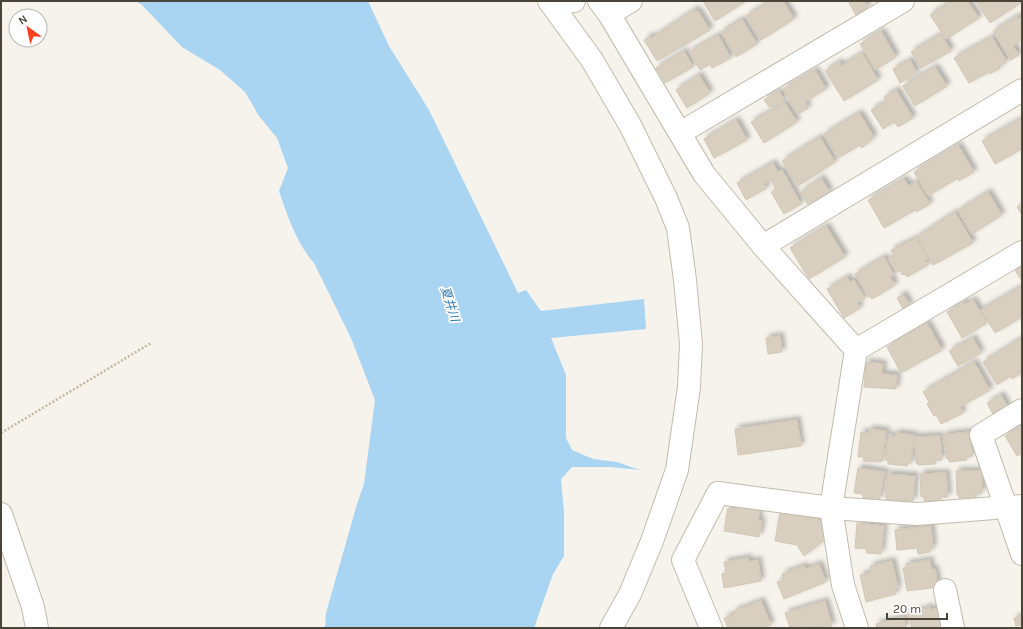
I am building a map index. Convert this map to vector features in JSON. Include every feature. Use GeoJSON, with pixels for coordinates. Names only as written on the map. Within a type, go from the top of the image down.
{"type":"FeatureCollection","features":[{"type":"Feature","properties":{"kind":"street"},"geometry":{"type":"LineString","coordinates":[[550,3],[574,1]]}},
{"type":"Feature","properties":{"kind":"street"},"geometry":{"type":"LineString","coordinates":[[631,1],[604,7],[704,174],[763,246],[856,350]]}},
{"type":"Feature","properties":{"kind":"street"},"geometry":{"type":"LineString","coordinates":[[680,133],[903,1]]}},
{"type":"Feature","properties":{"kind":"street"},"geometry":{"type":"LineString","coordinates":[[550,3],[592,60],[630,126],[666,198],[678,228],[691,344],[689,388],[677,470],[652,541],[630,594],[611,628]]}},
{"type":"Feature","properties":{"kind":"street"},"geometry":{"type":"LineString","coordinates":[[763,246],[1022,90]]}},
{"type":"Feature","properties":{"kind":"street"},"geometry":{"type":"LineString","coordinates":[[856,350],[1022,252]]}},
{"type":"Feature","properties":{"kind":"street"},"geometry":{"type":"LineString","coordinates":[[856,350],[831,508],[843,585],[857,628]]}},
{"type":"Feature","properties":{"kind":"street"},"geometry":{"type":"LineString","coordinates":[[1022,410],[981,435],[1014,507],[1022,554]]}},
{"type":"Feature","properties":{"kind":"street"},"geometry":{"type":"LineString","coordinates":[[711,628],[683,560],[718,493],[831,508],[916,514],[1014,507]]}},
{"type":"Feature","properties":{"kind":"street"},"geometry":{"type":"LineString","coordinates":[[1,514],[33,607],[37,628]]}},
{"type":"Feature","properties":{"kind":"street"},"geometry":{"type":"LineString","coordinates":[[945,590],[954,628]]}},
{"type":"Feature","properties":{"kind":"path"},"geometry":{"type":"LineString","coordinates":[[1,433],[151,343]]}},
{"type":"Feature","properties":{"kind":"water","name":"夏井川"},"geometry":{"type":"Polygon","coordinates":[[[135,1],[368,1],[389,46],[429,110],[518,293],[526,290],[541,311],[644,299],[646,329],[551,338],[566,375],[566,438],[572,450],[593,459],[617,462],[640,470],[610,467],[572,467],[561,479],[564,512],[564,556],[553,574],[534,628],[325,628],[326,613],[364,484],[375,400],[351,338],[314,263],[302,247],[285,210],[279,191],[288,168],[277,138],[259,116],[245,92],[220,70],[182,47],[141,4],[135,1]]]}},
{"type":"Feature","properties":{"kind":"building"},"geometry":{"type":"Polygon","coordinates":[[[703,1],[746,1],[715,21],[703,1]]]}},
{"type":"Feature","properties":{"kind":"building"},"geometry":{"type":"Polygon","coordinates":[[[771,1],[783,1],[794,19],[761,40],[746,16],[771,1]]]}},
{"type":"Feature","properties":{"kind":"building"},"geometry":{"type":"Polygon","coordinates":[[[852,1],[864,1],[868,7],[856,15],[849,3],[852,1]]]}},
{"type":"Feature","properties":{"kind":"building"},"geometry":{"type":"Polygon","coordinates":[[[952,1],[967,1],[979,18],[946,39],[930,15],[952,1]]]}},
{"type":"Feature","properties":{"kind":"building"},"geometry":{"type":"Polygon","coordinates":[[[976,1],[1022,1],[1022,2],[990,23],[976,1]]]}},
{"type":"Feature","properties":{"kind":"building"},"geometry":{"type":"Polygon","coordinates":[[[695,9],[696,12],[698,11],[710,30],[657,61],[644,40],[650,36],[652,38],[695,9]]]}},
{"type":"Feature","properties":{"kind":"building"},"geometry":{"type":"Polygon","coordinates":[[[1017,16],[1018,19],[1022,17],[1022,40],[1013,46],[1019,55],[1011,60],[993,31],[1017,16]]]}},
{"type":"Feature","properties":{"kind":"building"},"geometry":{"type":"Polygon","coordinates":[[[742,19],[757,44],[736,57],[721,32],[742,19]]]}},
{"type":"Feature","properties":{"kind":"building"},"geometry":{"type":"Polygon","coordinates":[[[881,31],[896,57],[875,70],[860,44],[881,31]]]}},
{"type":"Feature","properties":{"kind":"building"},"geometry":{"type":"Polygon","coordinates":[[[941,34],[951,51],[921,68],[911,52],[941,34]]]}},
{"type":"Feature","properties":{"kind":"building"},"geometry":{"type":"Polygon","coordinates":[[[718,35],[731,58],[712,68],[710,64],[700,70],[689,52],[718,35]]]}},
{"type":"Feature","properties":{"kind":"building"},"geometry":{"type":"Polygon","coordinates":[[[992,37],[1007,62],[999,66],[1000,68],[990,74],[989,72],[969,83],[954,58],[992,37]]]}},
{"type":"Feature","properties":{"kind":"building"},"geometry":{"type":"Polygon","coordinates":[[[684,51],[693,67],[665,83],[656,68],[684,51]]]}},
{"type":"Feature","properties":{"kind":"building"},"geometry":{"type":"Polygon","coordinates":[[[862,53],[878,80],[844,101],[825,71],[839,62],[841,66],[862,53]]]}},
{"type":"Feature","properties":{"kind":"building"},"geometry":{"type":"Polygon","coordinates":[[[910,60],[917,73],[900,83],[893,69],[910,60]]]}},
{"type":"Feature","properties":{"kind":"building"},"geometry":{"type":"Polygon","coordinates":[[[935,67],[947,86],[915,106],[903,86],[935,67]]]}},
{"type":"Feature","properties":{"kind":"building"},"geometry":{"type":"Polygon","coordinates":[[[815,70],[826,89],[805,102],[808,108],[798,114],[783,89],[815,70]]]}},
{"type":"Feature","properties":{"kind":"building"},"geometry":{"type":"Polygon","coordinates":[[[699,75],[710,93],[687,108],[676,90],[699,75]]]}},
{"type":"Feature","properties":{"kind":"building"},"geometry":{"type":"Polygon","coordinates":[[[896,90],[913,118],[898,127],[894,122],[883,129],[871,110],[887,101],[884,97],[896,90]]]}},
{"type":"Feature","properties":{"kind":"building"},"geometry":{"type":"Polygon","coordinates":[[[779,91],[784,100],[770,108],[764,100],[779,91]]]}},
{"type":"Feature","properties":{"kind":"building"},"geometry":{"type":"Polygon","coordinates":[[[785,103],[797,122],[764,143],[751,122],[785,103]]]}},
{"type":"Feature","properties":{"kind":"building"},"geometry":{"type":"Polygon","coordinates":[[[859,113],[874,137],[862,148],[860,145],[838,158],[824,134],[859,113]]]}},
{"type":"Feature","properties":{"kind":"building"},"geometry":{"type":"Polygon","coordinates":[[[1022,118],[1022,149],[995,164],[982,141],[1022,118]]]}},
{"type":"Feature","properties":{"kind":"building"},"geometry":{"type":"Polygon","coordinates":[[[736,120],[747,140],[714,158],[704,139],[736,120]]]}},
{"type":"Feature","properties":{"kind":"building"},"geometry":{"type":"Polygon","coordinates":[[[820,137],[835,162],[798,186],[782,161],[820,137]]]}},
{"type":"Feature","properties":{"kind":"building"},"geometry":{"type":"Polygon","coordinates":[[[958,145],[974,172],[959,181],[958,178],[928,196],[914,172],[958,145]]]}},
{"type":"Feature","properties":{"kind":"building"},"geometry":{"type":"Polygon","coordinates":[[[773,163],[778,172],[782,170],[801,204],[784,214],[771,192],[776,189],[771,180],[764,184],[767,188],[746,200],[737,183],[773,163]]]}},
{"type":"Feature","properties":{"kind":"building"},"geometry":{"type":"Polygon","coordinates":[[[821,178],[830,192],[809,206],[800,193],[821,178]]]}},
{"type":"Feature","properties":{"kind":"building"},"geometry":{"type":"Polygon","coordinates":[[[904,179],[909,186],[916,181],[930,204],[916,212],[915,210],[884,228],[868,200],[904,179]]]}},
{"type":"Feature","properties":{"kind":"building"},"geometry":{"type":"Polygon","coordinates":[[[988,192],[1002,215],[972,234],[958,211],[988,192]]]}},
{"type":"Feature","properties":{"kind":"building"},"geometry":{"type":"Polygon","coordinates":[[[1022,204],[1022,215],[1017,207],[1022,204]]]}},
{"type":"Feature","properties":{"kind":"building"},"geometry":{"type":"Polygon","coordinates":[[[955,212],[973,243],[933,265],[917,237],[955,212]]]}},
{"type":"Feature","properties":{"kind":"building"},"geometry":{"type":"Polygon","coordinates":[[[826,226],[845,257],[809,279],[790,248],[826,226]]]}},
{"type":"Feature","properties":{"kind":"building"},"geometry":{"type":"Polygon","coordinates":[[[916,238],[928,259],[925,260],[928,265],[907,277],[905,274],[902,275],[900,270],[896,272],[888,259],[894,256],[891,250],[916,238]]]}},
{"type":"Feature","properties":{"kind":"building"},"geometry":{"type":"Polygon","coordinates":[[[884,257],[894,275],[890,277],[895,285],[872,299],[870,296],[868,297],[855,274],[884,257]]]}},
{"type":"Feature","properties":{"kind":"building"},"geometry":{"type":"Polygon","coordinates":[[[1022,266],[1022,281],[1015,270],[1022,266]]]}},
{"type":"Feature","properties":{"kind":"building"},"geometry":{"type":"Polygon","coordinates":[[[847,277],[850,282],[854,280],[865,298],[857,303],[860,308],[844,318],[827,289],[847,277]]]}},
{"type":"Feature","properties":{"kind":"building"},"geometry":{"type":"Polygon","coordinates":[[[1022,286],[1022,317],[995,333],[981,310],[1022,286]]]}},
{"type":"Feature","properties":{"kind":"building"},"geometry":{"type":"Polygon","coordinates":[[[903,294],[910,305],[903,309],[897,298],[903,294]]]}},
{"type":"Feature","properties":{"kind":"building"},"geometry":{"type":"Polygon","coordinates":[[[973,300],[987,323],[962,338],[947,312],[964,302],[965,304],[973,300]]]}},
{"type":"Feature","properties":{"kind":"building"},"geometry":{"type":"Polygon","coordinates":[[[927,323],[942,350],[901,373],[887,347],[927,323]]]}},
{"type":"Feature","properties":{"kind":"building"},"geometry":{"type":"Polygon","coordinates":[[[780,336],[782,352],[768,354],[766,338],[780,336]]]}},
{"type":"Feature","properties":{"kind":"building"},"geometry":{"type":"Polygon","coordinates":[[[973,338],[981,353],[958,366],[949,351],[973,338]]]}},
{"type":"Feature","properties":{"kind":"building"},"geometry":{"type":"Polygon","coordinates":[[[1020,339],[1022,342],[1022,373],[1012,379],[1010,376],[997,385],[983,362],[1020,339]]]}},
{"type":"Feature","properties":{"kind":"building"},"geometry":{"type":"Polygon","coordinates":[[[866,362],[883,364],[882,374],[897,375],[896,389],[864,387],[866,362]]]}},
{"type":"Feature","properties":{"kind":"building"},"geometry":{"type":"Polygon","coordinates":[[[974,362],[990,390],[960,407],[963,413],[941,424],[927,404],[929,402],[923,392],[974,362]]]}},
{"type":"Feature","properties":{"kind":"building"},"geometry":{"type":"Polygon","coordinates":[[[1001,395],[1008,408],[994,416],[987,403],[1001,395]]]}},
{"type":"Feature","properties":{"kind":"building"},"geometry":{"type":"Polygon","coordinates":[[[797,420],[801,446],[738,455],[735,429],[797,420]]]}},
{"type":"Feature","properties":{"kind":"building"},"geometry":{"type":"Polygon","coordinates":[[[1022,426],[1022,456],[1021,454],[1017,456],[1005,436],[1022,426]]]}},
{"type":"Feature","properties":{"kind":"building"},"geometry":{"type":"Polygon","coordinates":[[[869,429],[886,431],[883,461],[881,460],[881,462],[863,461],[864,457],[858,457],[861,432],[869,433],[869,429]]]}},
{"type":"Feature","properties":{"kind":"building"},"geometry":{"type":"Polygon","coordinates":[[[969,432],[973,456],[966,457],[967,460],[949,462],[949,459],[947,459],[943,435],[969,432]]]}},
{"type":"Feature","properties":{"kind":"building"},"geometry":{"type":"Polygon","coordinates":[[[896,433],[914,435],[911,463],[908,463],[907,466],[888,464],[888,460],[885,460],[888,435],[896,436],[896,433]]]}},
{"type":"Feature","properties":{"kind":"building"},"geometry":{"type":"Polygon","coordinates":[[[940,436],[942,460],[935,460],[935,464],[918,465],[916,463],[915,437],[940,436]]]}},
{"type":"Feature","properties":{"kind":"building"},"geometry":{"type":"Polygon","coordinates":[[[858,468],[885,472],[879,500],[863,498],[863,494],[854,493],[858,468]]]}},
{"type":"Feature","properties":{"kind":"building"},"geometry":{"type":"Polygon","coordinates":[[[956,471],[982,471],[982,493],[976,493],[976,498],[959,498],[959,495],[957,495],[956,471]]]}},
{"type":"Feature","properties":{"kind":"building"},"geometry":{"type":"Polygon","coordinates":[[[946,473],[948,497],[940,497],[941,500],[924,501],[924,497],[921,497],[920,474],[946,473]]]}},
{"type":"Feature","properties":{"kind":"building"},"geometry":{"type":"Polygon","coordinates":[[[887,474],[915,476],[913,501],[886,501],[887,474]]]}},
{"type":"Feature","properties":{"kind":"building"},"geometry":{"type":"Polygon","coordinates":[[[736,505],[760,510],[758,520],[762,521],[759,537],[724,531],[728,508],[735,509],[736,505]]]}},
{"type":"Feature","properties":{"kind":"building"},"geometry":{"type":"Polygon","coordinates":[[[780,512],[819,519],[830,536],[804,556],[797,545],[775,541],[780,512]]]}},
{"type":"Feature","properties":{"kind":"building"},"geometry":{"type":"Polygon","coordinates":[[[857,523],[884,526],[881,554],[866,553],[867,549],[855,548],[857,523]]]}},
{"type":"Feature","properties":{"kind":"building"},"geometry":{"type":"Polygon","coordinates":[[[931,526],[933,548],[930,548],[930,552],[918,554],[917,548],[897,550],[895,530],[931,526]]]}},
{"type":"Feature","properties":{"kind":"building"},"geometry":{"type":"Polygon","coordinates":[[[748,558],[749,562],[758,560],[761,581],[724,588],[722,574],[726,573],[724,562],[748,558]]]}},
{"type":"Feature","properties":{"kind":"building"},"geometry":{"type":"Polygon","coordinates":[[[930,560],[931,570],[935,569],[938,587],[907,591],[903,568],[907,567],[906,564],[930,560]]]}},
{"type":"Feature","properties":{"kind":"building"},"geometry":{"type":"Polygon","coordinates":[[[892,561],[898,588],[895,589],[896,594],[866,602],[860,575],[871,573],[870,566],[892,561]]]}},
{"type":"Feature","properties":{"kind":"building"},"geometry":{"type":"Polygon","coordinates":[[[819,564],[826,582],[784,599],[777,582],[784,579],[782,574],[804,566],[806,569],[819,564]]]}},
{"type":"Feature","properties":{"kind":"building"},"geometry":{"type":"Polygon","coordinates":[[[761,601],[771,625],[762,628],[728,628],[724,618],[735,614],[734,611],[761,601]]]}},
{"type":"Feature","properties":{"kind":"building"},"geometry":{"type":"Polygon","coordinates":[[[825,601],[832,626],[790,628],[785,613],[825,601]]]}},
{"type":"Feature","properties":{"kind":"building"},"geometry":{"type":"Polygon","coordinates":[[[930,607],[930,610],[938,608],[942,628],[912,628],[908,614],[930,607]]]}},
{"type":"Feature","properties":{"kind":"building"},"geometry":{"type":"Polygon","coordinates":[[[904,617],[906,628],[877,628],[876,624],[904,617]]]}},
{"type":"Feature","properties":{"kind":"building"},"geometry":{"type":"Polygon","coordinates":[[[1022,617],[1022,625],[1016,626],[1014,618],[1022,617]]]}}]}
